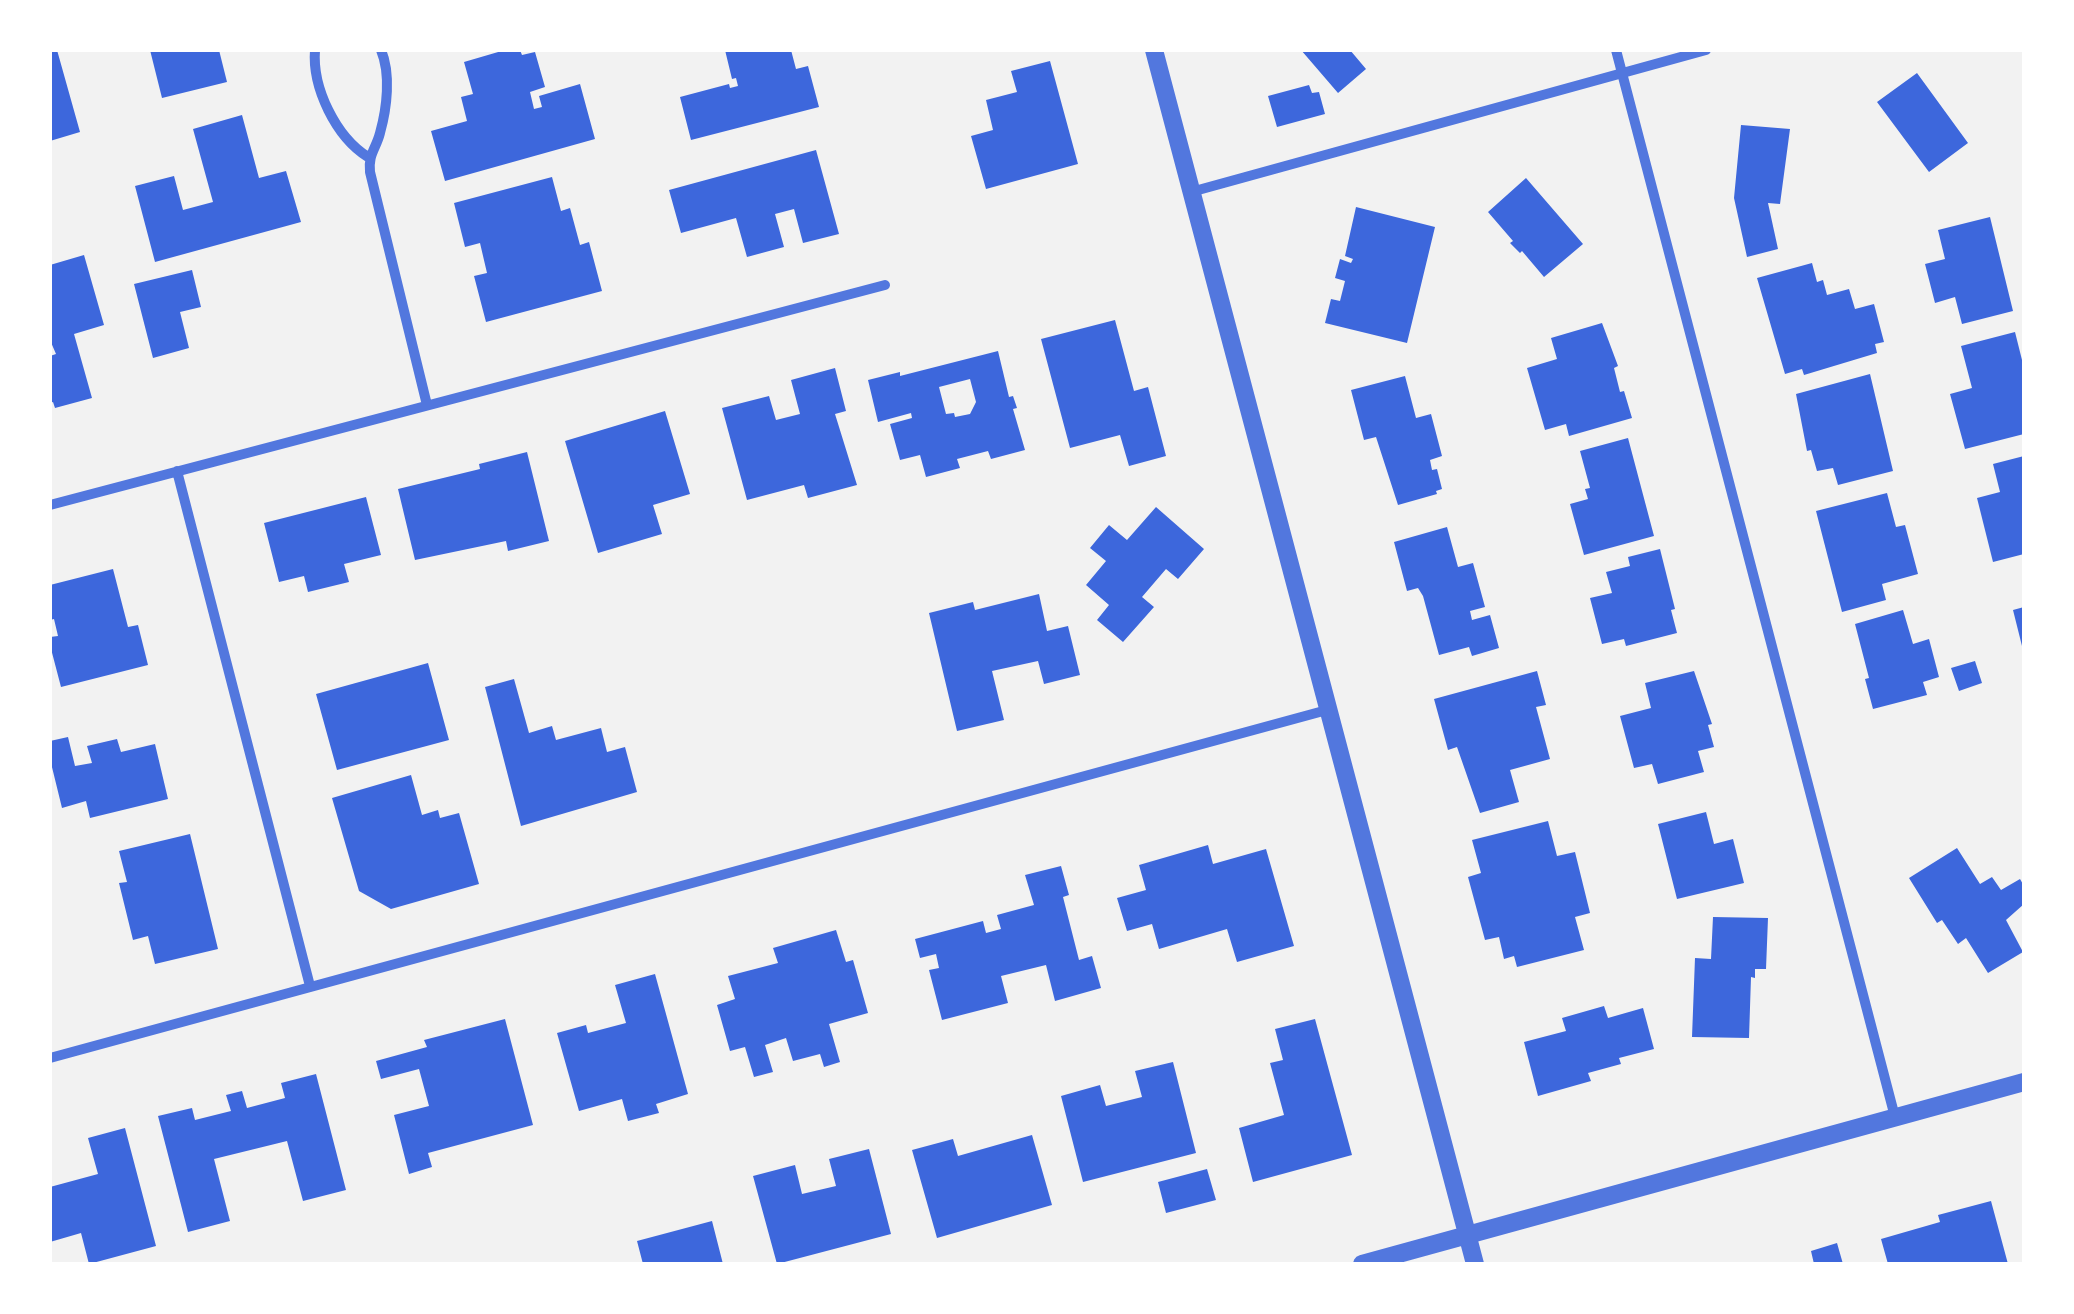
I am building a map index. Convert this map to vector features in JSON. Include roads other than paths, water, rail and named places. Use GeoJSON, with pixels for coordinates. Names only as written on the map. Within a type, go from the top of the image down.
{"type":"FeatureCollection","features":[{"type":"Feature","properties":{"kind":"street"},"geometry":{"type":"LineString","coordinates":[[315,50],[320,92],[354,148],[368,157],[428,405]]}},
{"type":"Feature","properties":{"kind":"street"},"geometry":{"type":"LineString","coordinates":[[368,157],[379,139],[385,111],[385,73],[380,50]]}},
{"type":"Feature","properties":{"kind":"street"},"geometry":{"type":"LineString","coordinates":[[1154,50],[1475,1264]]}},
{"type":"Feature","properties":{"kind":"street"},"geometry":{"type":"LineString","coordinates":[[1616,50],[1896,1117]]}},
{"type":"Feature","properties":{"kind":"street"},"geometry":{"type":"LineString","coordinates":[[1191,192],[1706,50]]}},
{"type":"Feature","properties":{"kind":"street"},"geometry":{"type":"LineString","coordinates":[[50,506],[886,285]]}},
{"type":"Feature","properties":{"kind":"street"},"geometry":{"type":"LineString","coordinates":[[177,471],[310,986]]}},
{"type":"Feature","properties":{"kind":"street"},"geometry":{"type":"LineString","coordinates":[[50,1058],[1327,710]]}},
{"type":"Feature","properties":{"kind":"street"},"geometry":{"type":"LineString","coordinates":[[1362,1264],[2024,1082]]}}]}
